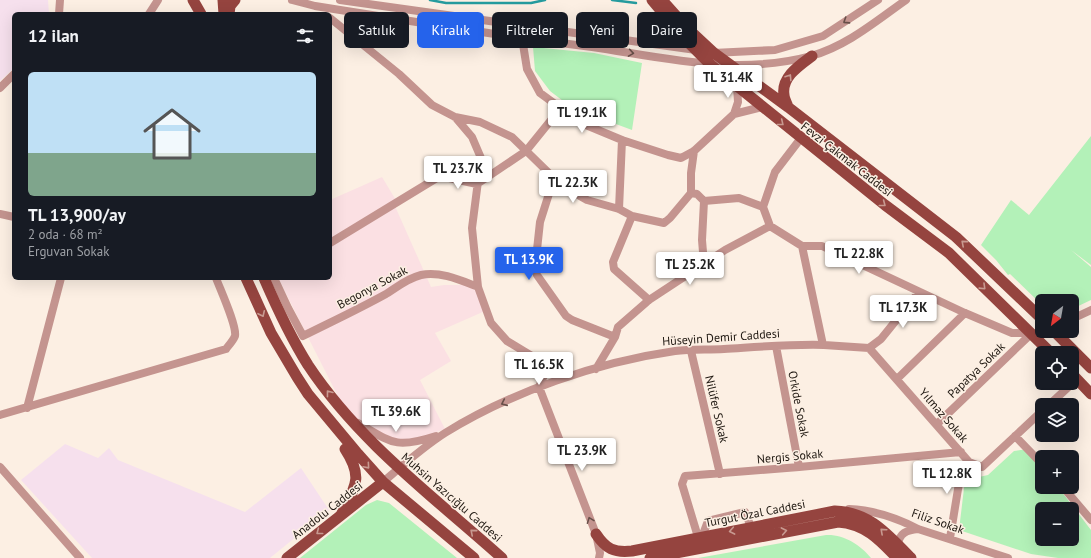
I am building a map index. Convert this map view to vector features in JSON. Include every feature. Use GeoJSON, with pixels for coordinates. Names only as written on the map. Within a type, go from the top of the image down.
{"type":"FeatureCollection","features":[{"type":"Feature","properties":{"kind":"main road"},"geometry":{"type":"LineString","coordinates":[[193,0],[196,2],[201,12]]}},
{"type":"Feature","properties":{"kind":"main road"},"geometry":{"type":"LineString","coordinates":[[202,0],[202,12]]}},
{"type":"Feature","properties":{"kind":"main road"},"geometry":{"type":"LineString","coordinates":[[223,0],[224,12]]}},
{"type":"Feature","properties":{"kind":"main road"},"geometry":{"type":"LineString","coordinates":[[229,12],[230,6],[235,0]]}},
{"type":"Feature","properties":{"kind":"main road","name":"Fevzi Çakmak Caddesi"},"geometry":{"type":"LineString","coordinates":[[652,0],[683,37],[711,65],[885,205],[949,253],[1032,333]]}},
{"type":"Feature","properties":{"kind":"main road","name":"Fevzi Çakmak Caddesi"},"geometry":{"type":"LineString","coordinates":[[662,0],[686,27],[714,53],[788,107],[956,236],[1035,312]]}},
{"type":"Feature","properties":{"kind":"main road"},"geometry":{"type":"LineString","coordinates":[[788,107],[784,94],[786,81],[793,72],[812,56]]}},
{"type":"Feature","properties":{"kind":"main road"},"geometry":{"type":"LineString","coordinates":[[247,280],[271,333],[308,394],[353,460],[356,468],[355,486],[341,515]]}},
{"type":"Feature","properties":{"kind":"main road","name":"Muhsin Yazıcığlu Caddesi"},"geometry":{"type":"LineString","coordinates":[[265,280],[274,301],[308,365],[351,419],[399,468],[502,558]]}},
{"type":"Feature","properties":{"kind":"main road"},"geometry":{"type":"LineString","coordinates":[[1032,333],[1044,346]]}},
{"type":"Feature","properties":{"kind":"main road"},"geometry":{"type":"LineString","coordinates":[[1061,338],[1091,368]]}},
{"type":"Feature","properties":{"kind":"main road"},"geometry":{"type":"LineString","coordinates":[[1079,382],[1091,394]]}},
{"type":"Feature","properties":{"kind":"main road"},"geometry":{"type":"LineString","coordinates":[[308,394],[370,469],[383,482],[474,558]]}},
{"type":"Feature","properties":{"kind":"main road","name":"Anadolu Caddesi"},"geometry":{"type":"LineString","coordinates":[[287,558],[383,482]]}},
{"type":"Feature","properties":{"kind":"main road","name":"Turgut Özal Caddesi"},"geometry":{"type":"LineString","coordinates":[[596,534],[602,543],[611,549],[625,552],[835,511],[852,513],[869,520],[886,533],[911,558]]}},
{"type":"Feature","properties":{"kind":"main road","name":"Turgut Özal Caddesi"},"geometry":{"type":"LineString","coordinates":[[650,558],[838,522],[856,525],[865,529],[897,558]]}},
{"type":"Feature","properties":{"kind":"street"},"geometry":{"type":"LineString","coordinates":[[59,12],[60,0]]}},
{"type":"Feature","properties":{"kind":"street"},"geometry":{"type":"LineString","coordinates":[[150,12],[158,0]]}},
{"type":"Feature","properties":{"kind":"street"},"geometry":{"type":"LineString","coordinates":[[292,0],[315,6],[492,33]]}},
{"type":"Feature","properties":{"kind":"street"},"geometry":{"type":"LineString","coordinates":[[307,0],[322,12]]}},
{"type":"Feature","properties":{"kind":"street"},"geometry":{"type":"LineString","coordinates":[[340,0],[714,53],[776,50],[823,36],[878,0]]}},
{"type":"Feature","properties":{"kind":"street"},"geometry":{"type":"LineString","coordinates":[[568,45],[711,65],[731,66],[785,62],[812,56],[831,49],[851,38],[906,0]]}},
{"type":"Feature","properties":{"kind":"street"},"geometry":{"type":"LineString","coordinates":[[332,20],[399,74],[432,105],[455,117],[480,122],[512,137],[554,178],[584,198],[619,209],[632,216],[664,223],[670,218],[691,193],[691,173],[694,151]]}},
{"type":"Feature","properties":{"kind":"street"},"geometry":{"type":"LineString","coordinates":[[524,48],[527,69],[540,93],[560,109],[580,123],[622,140],[668,155],[681,158],[694,151],[734,114],[762,107]]}},
{"type":"Feature","properties":{"kind":"street"},"geometry":{"type":"LineString","coordinates":[[0,88],[12,76]]}},
{"type":"Feature","properties":{"kind":"street"},"geometry":{"type":"LineString","coordinates":[[734,114],[738,102],[737,87]]}},
{"type":"Feature","properties":{"kind":"street"},"geometry":{"type":"LineString","coordinates":[[332,242],[440,176],[477,184],[526,151],[560,109]]}},
{"type":"Feature","properties":{"kind":"street"},"geometry":{"type":"LineString","coordinates":[[455,117],[472,138],[481,158],[472,228],[478,286],[491,323],[507,341],[540,361],[546,371],[539,387],[596,534],[600,553],[599,558]]}},
{"type":"Feature","properties":{"kind":"street"},"geometry":{"type":"LineString","coordinates":[[801,138],[775,172],[763,207],[770,226],[802,246],[822,246],[919,292],[1012,333],[1032,333]]}},
{"type":"Feature","properties":{"kind":"street"},"geometry":{"type":"LineString","coordinates":[[619,209],[622,140]]}},
{"type":"Feature","properties":{"kind":"street"},"geometry":{"type":"LineString","coordinates":[[554,178],[540,222],[536,268],[537,275],[566,316],[572,320],[615,337]]}},
{"type":"Feature","properties":{"kind":"street"},"geometry":{"type":"LineString","coordinates":[[691,193],[697,194],[704,201],[702,240],[704,264]]}},
{"type":"Feature","properties":{"kind":"street"},"geometry":{"type":"LineString","coordinates":[[704,201],[739,198],[763,207]]}},
{"type":"Feature","properties":{"kind":"street"},"geometry":{"type":"LineString","coordinates":[[0,214],[12,217]]}},
{"type":"Feature","properties":{"kind":"street"},"geometry":{"type":"LineString","coordinates":[[632,216],[613,262],[614,269],[649,300]]}},
{"type":"Feature","properties":{"kind":"street"},"geometry":{"type":"LineString","coordinates":[[596,369],[615,337],[618,327],[649,300],[725,250],[770,226]]}},
{"type":"Feature","properties":{"kind":"street"},"geometry":{"type":"LineString","coordinates":[[802,246],[823,345]]}},
{"type":"Feature","properties":{"kind":"street","name":"Begonya Sokak"},"geometry":{"type":"LineString","coordinates":[[275,280],[303,336],[421,275],[435,274],[478,286]]}},
{"type":"Feature","properties":{"kind":"street"},"geometry":{"type":"LineString","coordinates":[[27,408],[60,280]]}},
{"type":"Feature","properties":{"kind":"street"},"geometry":{"type":"LineString","coordinates":[[0,415],[226,349],[235,335],[233,321],[217,280]]}},
{"type":"Feature","properties":{"kind":"street"},"geometry":{"type":"LineString","coordinates":[[869,348],[881,340],[919,292]]}},
{"type":"Feature","properties":{"kind":"street"},"geometry":{"type":"LineString","coordinates":[[1079,316],[1091,310]]}},
{"type":"Feature","properties":{"kind":"street"},"geometry":{"type":"LineString","coordinates":[[897,379],[965,313]]}},
{"type":"Feature","properties":{"kind":"street","name":"Papatya Sokak"},"geometry":{"type":"LineString","coordinates":[[937,424],[1032,333]]}},
{"type":"Feature","properties":{"kind":"street","name":"Hüseyin Demir Caddesi"},"geometry":{"type":"LineString","coordinates":[[383,482],[444,433],[462,423],[539,387],[596,369],[677,351],[823,345],[869,348]]}},
{"type":"Feature","properties":{"kind":"street","name":"Orkide Sokak"},"geometry":{"type":"LineString","coordinates":[[776,346],[799,467]]}},
{"type":"Feature","properties":{"kind":"street","name":"Yılmaz Sokak"},"geometry":{"type":"LineString","coordinates":[[869,348],[969,462]]}},
{"type":"Feature","properties":{"kind":"street","name":"Nilüfer Sokak"},"geometry":{"type":"LineString","coordinates":[[691,351],[720,474]]}},
{"type":"Feature","properties":{"kind":"street"},"geometry":{"type":"LineString","coordinates":[[1055,398],[1062,390]]}},
{"type":"Feature","properties":{"kind":"street"},"geometry":{"type":"LineString","coordinates":[[517,397],[527,395],[537,396],[548,409]]}},
{"type":"Feature","properties":{"kind":"street"},"geometry":{"type":"LineString","coordinates":[[950,538],[960,477],[969,462],[982,467],[1035,417]]}},
{"type":"Feature","properties":{"kind":"street"},"geometry":{"type":"LineString","coordinates":[[351,419],[394,443],[415,443],[444,433]]}},
{"type":"Feature","properties":{"kind":"street"},"geometry":{"type":"LineString","coordinates":[[1015,436],[1035,457]]}},
{"type":"Feature","properties":{"kind":"street","name":"Nergis Sokak"},"geometry":{"type":"LineString","coordinates":[[700,537],[682,484],[685,476],[961,452]]}},
{"type":"Feature","properties":{"kind":"street"},"geometry":{"type":"LineString","coordinates":[[0,467],[80,558]]}},
{"type":"Feature","properties":{"kind":"street"},"geometry":{"type":"LineString","coordinates":[[1069,494],[1091,520]]}},
{"type":"Feature","properties":{"kind":"street","name":"Filiz Sokak"},"geometry":{"type":"LineString","coordinates":[[835,511],[850,509],[870,512],[1008,558]]}},
{"type":"Feature","properties":{"kind":"street"},"geometry":{"type":"LineString","coordinates":[[700,537],[708,521],[745,512],[751,527]]}},
{"type":"Feature","properties":{"kind":"street"},"geometry":{"type":"LineString","coordinates":[[898,545],[899,539],[904,533],[908,530],[918,529]]}},
{"type":"Feature","properties":{"kind":"shaded area"},"geometry":{"type":"Polygon","coordinates":[[[0,0],[48,0],[49,12],[12,12],[12,70],[0,81],[0,0]]]}},
{"type":"Feature","properties":{"kind":"shaded area"},"geometry":{"type":"Polygon","coordinates":[[[382,177],[397,202],[394,204],[431,287],[444,285],[476,285],[485,311],[435,333],[451,361],[420,380],[445,429],[426,436],[399,441],[349,418],[279,280],[332,280],[332,199],[382,177]]]}},
{"type":"Feature","properties":{"kind":"shaded area"},"geometry":{"type":"Polygon","coordinates":[[[65,444],[98,458],[109,448],[118,460],[245,512],[301,468],[329,510],[270,558],[92,558],[21,480],[65,444]]]}},
{"type":"Feature","properties":{"kind":"green space"},"geometry":{"type":"Polygon","coordinates":[[[533,48],[594,53],[642,63],[632,130],[567,104],[550,91],[535,71],[533,48]]]}},
{"type":"Feature","properties":{"kind":"green space"},"geometry":{"type":"Polygon","coordinates":[[[1091,136],[1091,265],[1071,250],[1091,267],[1091,300],[1079,306],[1079,294],[1035,294],[1035,298],[1010,274],[1008,275],[981,245],[1011,200],[1029,215],[1091,136]]]}},
{"type":"Feature","properties":{"kind":"green space"},"geometry":{"type":"Polygon","coordinates":[[[1027,449],[1035,459],[1035,494],[1063,494],[1070,502],[1035,502],[1035,546],[1079,546],[1079,514],[1091,530],[1091,558],[1058,558],[1031,554],[959,530],[965,480],[988,475],[1014,451],[1027,449]]]}},
{"type":"Feature","properties":{"kind":"green space"},"geometry":{"type":"Polygon","coordinates":[[[377,500],[389,503],[457,558],[300,558],[366,505],[377,500]]]}},
{"type":"Feature","properties":{"kind":"green space"},"geometry":{"type":"Polygon","coordinates":[[[826,535],[839,536],[851,541],[867,553],[871,558],[698,558],[826,535]]]}},
{"type":"Feature","properties":{"kind":"waterway"},"geometry":{"type":"LineString","coordinates":[[430,0],[446,3],[531,3],[545,0]]}},
{"type":"Feature","properties":{"kind":"waterway"},"geometry":{"type":"LineString","coordinates":[[612,0],[636,3]]}}]}
